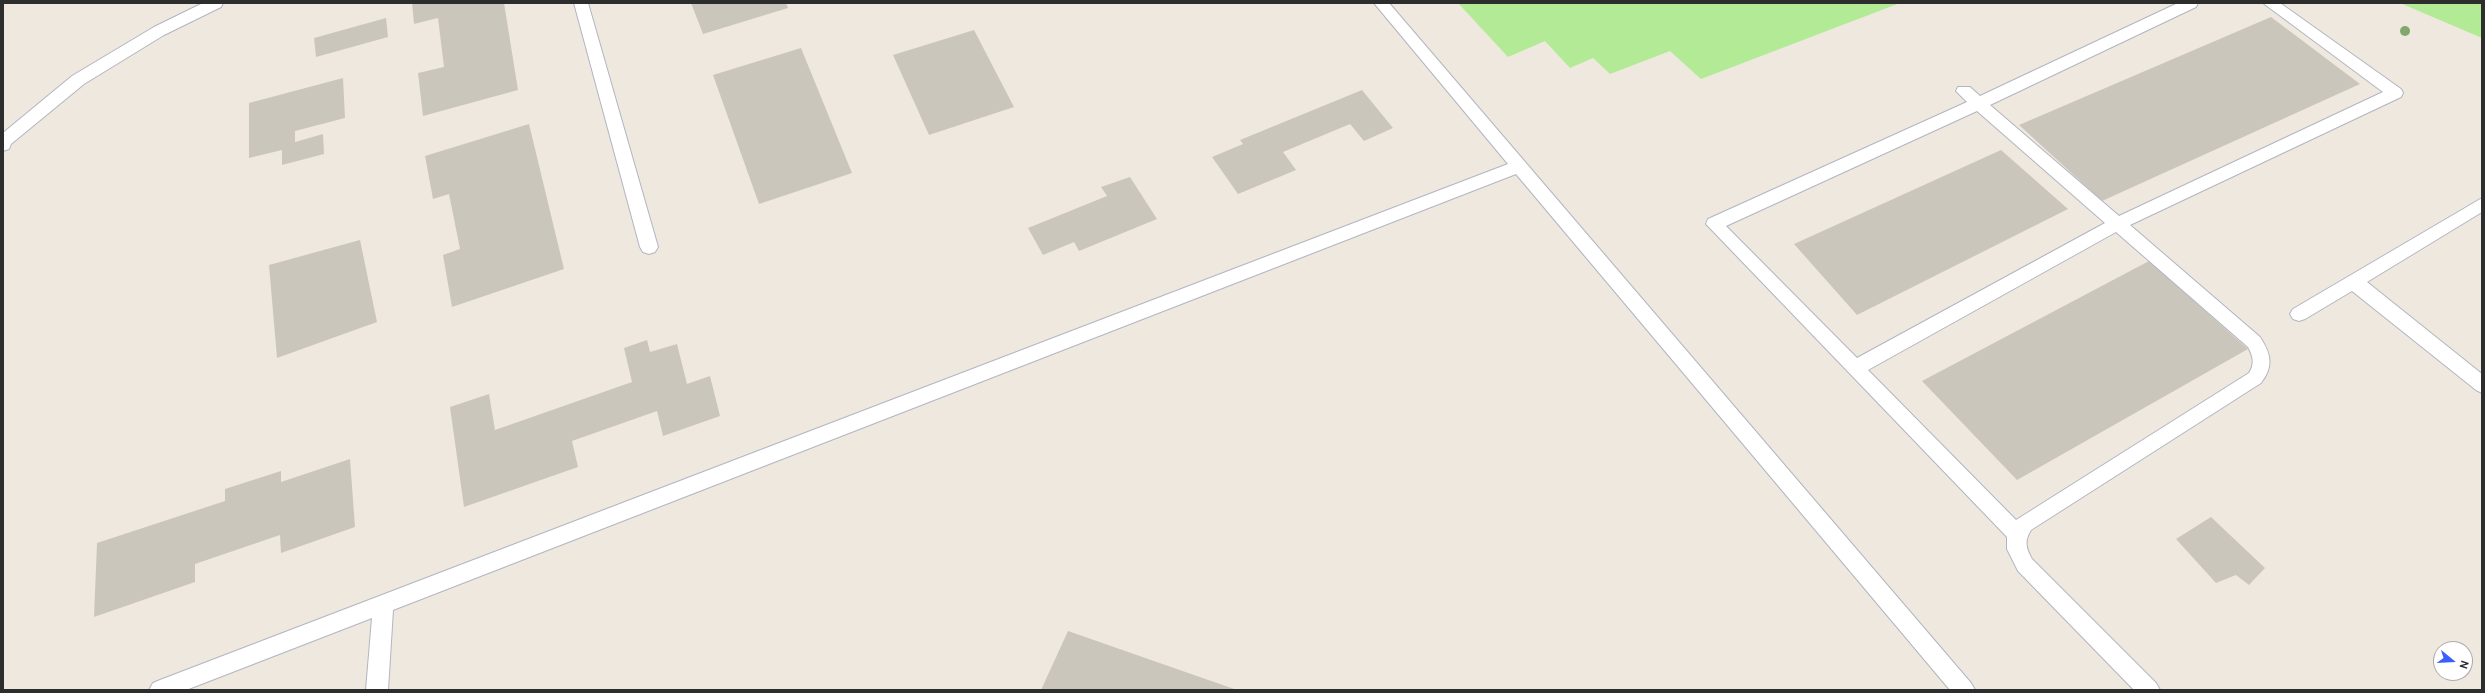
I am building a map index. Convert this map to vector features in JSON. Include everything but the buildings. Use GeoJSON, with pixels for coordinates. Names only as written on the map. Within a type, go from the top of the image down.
{"type":"FeatureCollection","features":[{"type":"Feature","properties":{"kind":"lane"},"geometry":{"type":"LineString","coordinates":[[3,140],[78,80],[159,31],[216,3]]}},
{"type":"Feature","properties":{"kind":"lane"},"geometry":{"type":"LineString","coordinates":[[581,3],[649,247]]}},
{"type":"Feature","properties":{"kind":"lane"},"geometry":{"type":"LineString","coordinates":[[1381,3],[1964,690]]}},
{"type":"Feature","properties":{"kind":"lane"},"geometry":{"type":"LineString","coordinates":[[2017,534],[1714,224],[1979,103],[2191,3]]}},
{"type":"Feature","properties":{"kind":"lane"},"geometry":{"type":"LineString","coordinates":[[1855,368],[2117,224],[2395,93],[2270,3]]}},
{"type":"Feature","properties":{"kind":"lane"},"geometry":{"type":"LineString","coordinates":[[1964,90],[2254,342],[2263,357],[2263,369],[2255,378],[2024,524],[2017,534],[2015,548],[2026,565],[2149,690]]}},
{"type":"Feature","properties":{"kind":"lane"},"geometry":{"type":"LineString","coordinates":[[160,690],[1519,166]]}},
{"type":"Feature","properties":{"kind":"lane"},"geometry":{"type":"LineString","coordinates":[[2299,314],[2482,204]]}},
{"type":"Feature","properties":{"kind":"lane"},"geometry":{"type":"LineString","coordinates":[[2354,281],[2482,385]]}},
{"type":"Feature","properties":{"kind":"lane"},"geometry":{"type":"LineString","coordinates":[[377,690],[383,604]]}},
{"type":"Feature","properties":{"kind":"green space"},"geometry":{"type":"Polygon","coordinates":[[[1458,3],[1900,3],[1701,79],[1670,51],[1610,74],[1593,58],[1570,68],[1545,41],[1508,57],[1458,3]]]}},
{"type":"Feature","properties":{"kind":"green space"},"geometry":{"type":"Polygon","coordinates":[[[2400,3],[2482,3],[2482,38],[2400,3]]]}}]}
